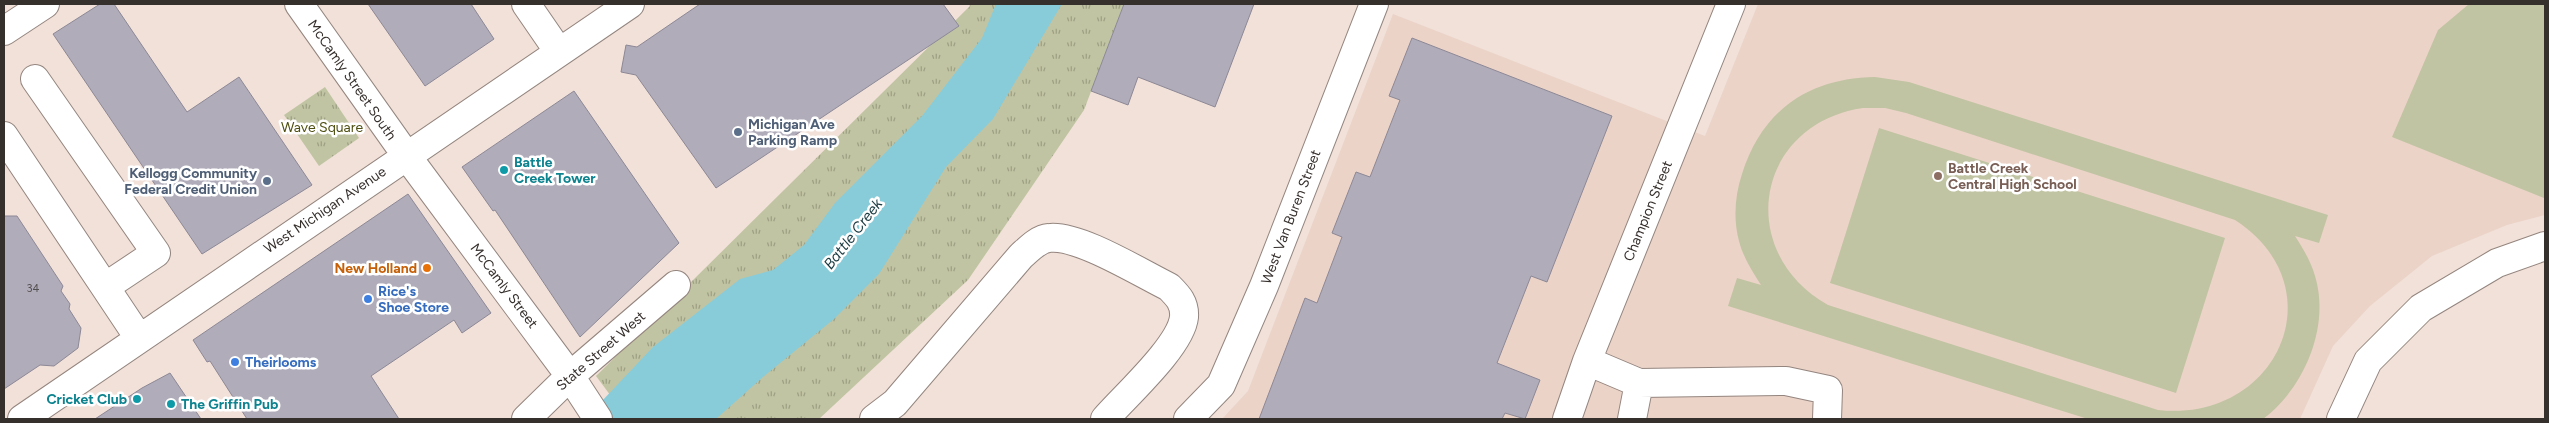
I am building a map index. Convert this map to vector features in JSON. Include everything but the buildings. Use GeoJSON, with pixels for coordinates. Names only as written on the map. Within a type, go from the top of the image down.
{"type":"FeatureCollection","features":[{"type":"Feature","properties":{"kind":"street"},"geometry":{"type":"LineString","coordinates":[[4,31],[45,4]]}},
{"type":"Feature","properties":{"kind":"street","name":"McCamly Street South"},"geometry":{"type":"LineString","coordinates":[[299,4],[406,156]]}},
{"type":"Feature","properties":{"kind":"street"},"geometry":{"type":"LineString","coordinates":[[526,4],[558,52]]}},
{"type":"Feature","properties":{"kind":"street","name":"West Michigan Avenue"},"geometry":{"type":"LineString","coordinates":[[22,419],[630,4]]}},
{"type":"Feature","properties":{"kind":"street","name":"West Van Buren Street"},"geometry":{"type":"LineString","coordinates":[[1188,419],[1221,385],[1264,286],[1374,4]]}},
{"type":"Feature","properties":{"kind":"street","name":"Champion Street"},"geometry":{"type":"LineString","coordinates":[[1567,419],[1586,361],[1731,4]]}},
{"type":"Feature","properties":{"kind":"street"},"geometry":{"type":"LineString","coordinates":[[36,79],[156,252],[106,287]]}},
{"type":"Feature","properties":{"kind":"street"},"geometry":{"type":"LineString","coordinates":[[4,136],[139,338]]}},
{"type":"Feature","properties":{"kind":"street","name":"McCamly Street"},"geometry":{"type":"LineString","coordinates":[[406,156],[584,397]]}},
{"type":"Feature","properties":{"kind":"street"},"geometry":{"type":"LineString","coordinates":[[874,419],[895,403],[1021,256],[1033,245],[1048,238],[1076,241],[1169,287],[1181,299],[1184,316],[1180,332],[1162,356],[1105,419]]}},
{"type":"Feature","properties":{"kind":"street"},"geometry":{"type":"LineString","coordinates":[[2341,419],[2368,361],[2421,308],[2497,263],[2545,246]]}},
{"type":"Feature","properties":{"kind":"street","name":"State Street West"},"geometry":{"type":"LineString","coordinates":[[526,419],[584,397],[676,285]]}},
{"type":"Feature","properties":{"kind":"street"},"geometry":{"type":"LineString","coordinates":[[1586,361],[1639,383],[1786,381],[1828,390],[1827,419]]}},
{"type":"Feature","properties":{"kind":"street"},"geometry":{"type":"LineString","coordinates":[[1632,419],[1639,383]]}},
{"type":"Feature","properties":{"kind":"shaded area","name":"Battle Creek Central High School"},"geometry":{"type":"Polygon","coordinates":[[[1758,4],[2545,4],[2545,215],[2507,225],[2432,256],[2370,306],[2333,346],[2300,419],[1222,419],[1248,391],[1393,14],[1705,136],[1758,4]]]}},
{"type":"Feature","properties":{"kind":"green space"},"geometry":{"type":"Polygon","coordinates":[[[969,4],[1124,4],[1084,110],[968,280],[819,419],[628,419],[596,376],[970,6],[969,4]]]}},
{"type":"Feature","properties":{"kind":"green space"},"geometry":{"type":"Polygon","coordinates":[[[2469,4],[2545,4],[2544,198],[2392,137],[2438,30],[2469,4]]]}},
{"type":"Feature","properties":{"kind":"green space"},"geometry":{"type":"Polygon","coordinates":[[[1875,77],[1909,82],[2328,215],[2319,243],[2295,236],[2315,275],[2319,307],[2318,325],[2308,361],[2289,393],[2263,419],[2088,419],[1728,306],[1737,278],[1761,285],[1743,253],[1736,224],[1738,190],[1751,151],[1775,115],[1791,102],[1809,91],[1851,79],[1875,77]],[[1863,108],[1827,119],[1799,138],[1780,163],[1770,193],[1769,224],[1779,254],[1798,282],[1828,305],[2158,410],[2200,408],[2235,395],[2262,373],[2280,345],[2288,313],[2283,280],[2266,248],[2235,220],[1906,113],[1885,108],[1863,108]]]}},
{"type":"Feature","properties":{"kind":"green space","name":"Wave Square"},"geometry":{"type":"Polygon","coordinates":[[[325,87],[359,138],[319,166],[284,115],[325,87]]]}},
{"type":"Feature","properties":{"kind":"green space"},"geometry":{"type":"Polygon","coordinates":[[[1879,128],[2225,238],[2176,393],[1830,283],[1879,128]]]}},
{"type":"Feature","properties":{"kind":"water","name":"Battle Creek"},"geometry":{"type":"Polygon","coordinates":[[[996,4],[1062,4],[993,119],[946,167],[879,274],[834,319],[763,377],[716,419],[585,419],[653,347],[740,279],[773,270],[804,245],[835,203],[922,116],[982,38],[996,4]]]}},
{"type":"Feature","properties":{"kind":"place","name":"Michigan Ave Parking Ramp"},"geometry":{"type":"Point","coordinates":[738,132]}},
{"type":"Feature","properties":{"kind":"place","name":"Battle Creek Tower"},"geometry":{"type":"Point","coordinates":[504,170]}},
{"type":"Feature","properties":{"kind":"place","name":"Battle Creek Central High School"},"geometry":{"type":"Point","coordinates":[1938,176]}},
{"type":"Feature","properties":{"kind":"place","name":"Kellogg Community Federal Credit Union"},"geometry":{"type":"Point","coordinates":[267,181]}},
{"type":"Feature","properties":{"kind":"place","name":"New Holland"},"geometry":{"type":"Point","coordinates":[427,268]}},
{"type":"Feature","properties":{"kind":"place","name":"Rice's Shoe Store"},"geometry":{"type":"Point","coordinates":[368,299]}},
{"type":"Feature","properties":{"kind":"place","name":"Theirlooms"},"geometry":{"type":"Point","coordinates":[235,362]}},
{"type":"Feature","properties":{"kind":"place","name":"Cricket Club"},"geometry":{"type":"Point","coordinates":[137,399]}},
{"type":"Feature","properties":{"kind":"place","name":"The Griffin Pub"},"geometry":{"type":"Point","coordinates":[171,404]}}]}
